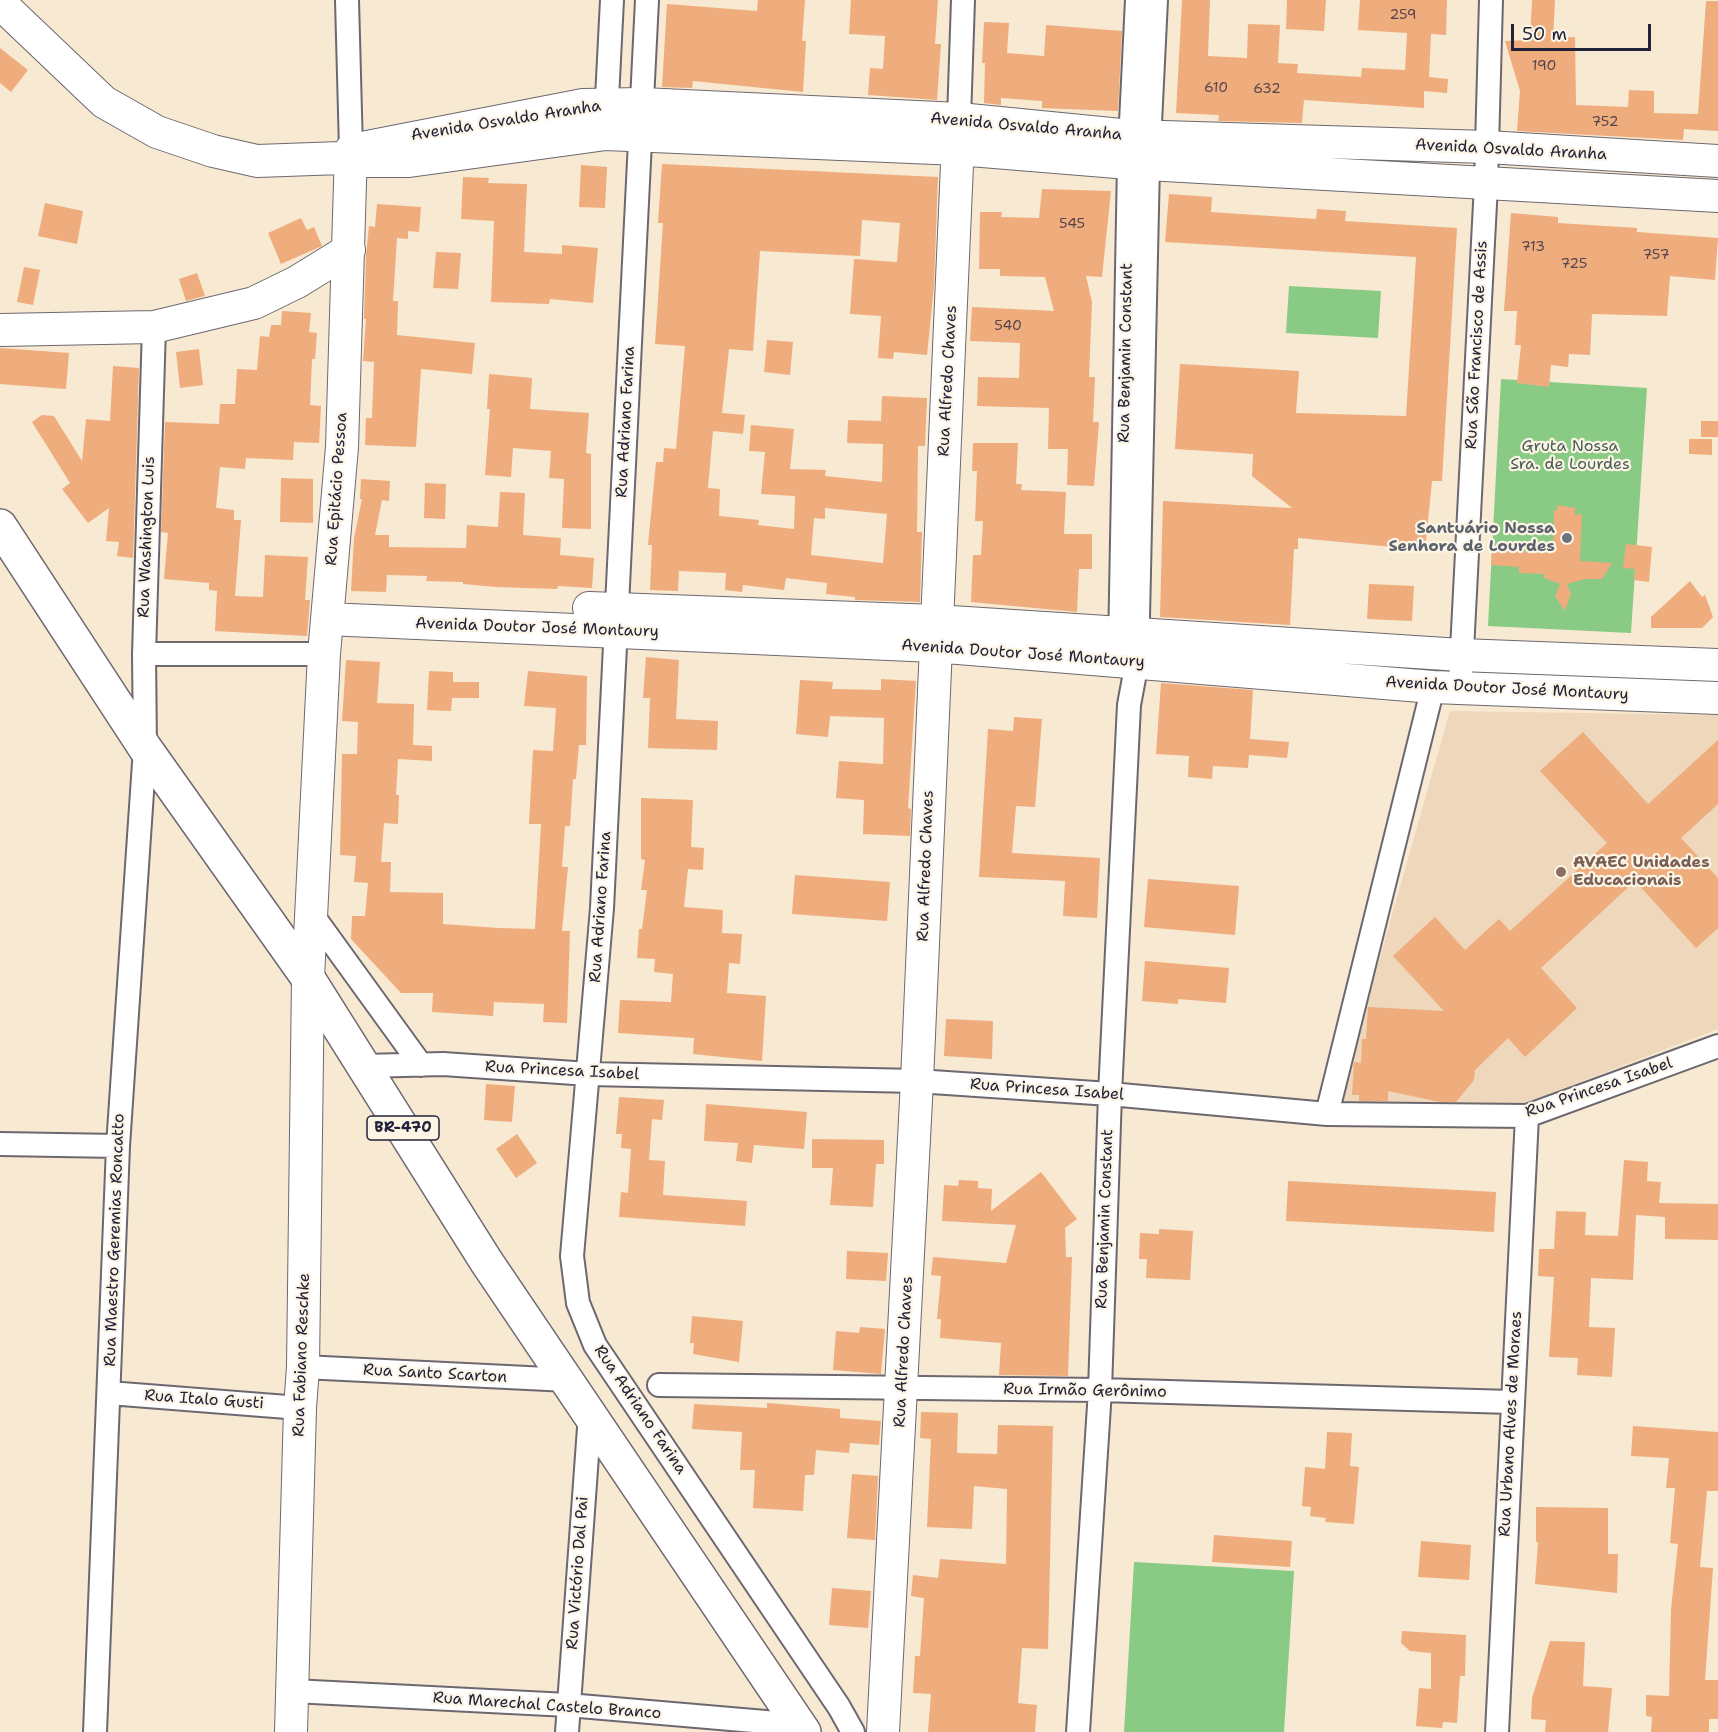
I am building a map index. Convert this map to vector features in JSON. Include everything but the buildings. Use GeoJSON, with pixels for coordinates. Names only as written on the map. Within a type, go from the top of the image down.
{"type":"FeatureCollection","features":[{"type":"Feature","properties":{"kind":"highway","name":"BR-470"},"geometry":{"type":"LineString","coordinates":[[0,526],[145,748],[308,978],[486,1261],[802,1728]]}},
{"type":"Feature","properties":{"kind":"street","name":"Rua Epitácio Pessoa"},"geometry":{"type":"LineString","coordinates":[[308,978],[324,654],[342,447],[349,250],[346,0]]}},
{"type":"Feature","properties":{"kind":"street"},"geometry":{"type":"LineString","coordinates":[[606,120],[612,0]]}},
{"type":"Feature","properties":{"kind":"street","name":"Rua Adriano Farina"},"geometry":{"type":"LineString","coordinates":[[647,0],[602,908],[572,1256],[578,1303],[595,1345],[839,1707],[853,1732]]}},
{"type":"Feature","properties":{"kind":"street","name":"Rua Alfredo Chaves"},"geometry":{"type":"LineString","coordinates":[[883,1732],[917,1081],[963,0]]}},
{"type":"Feature","properties":{"kind":"street","name":"Rua Benjamin Constant"},"geometry":{"type":"LineString","coordinates":[[1078,1732],[1100,1390],[1110,1094],[1129,705],[1139,150],[1137,0]]}},
{"type":"Feature","properties":{"kind":"street","name":"Rua Benjamin Constant"},"geometry":{"type":"LineString","coordinates":[[1139,150],[1156,0]]}},
{"type":"Feature","properties":{"kind":"street","name":"Rua São Francisco de Assis"},"geometry":{"type":"LineString","coordinates":[[1327,1114],[1447,688],[1461,656],[1486,184],[1491,0]]}},
{"type":"Feature","properties":{"kind":"street","name":"Avenida Osvaldo Aranha"},"geometry":{"type":"LineString","coordinates":[[0,3],[104,102],[157,132],[213,151],[257,161],[347,156],[583,105],[606,120],[958,134],[1486,184],[1718,196]]}},
{"type":"Feature","properties":{"kind":"street","name":"Avenida Osvaldo Aranha"},"geometry":{"type":"LineString","coordinates":[[1139,150],[1487,147],[1718,161]]}},
{"type":"Feature","properties":{"kind":"street"},"geometry":{"type":"LineString","coordinates":[[0,330],[154,327],[254,303],[297,282],[349,250]]}},
{"type":"Feature","properties":{"kind":"street","name":"Rua Washington Luis"},"geometry":{"type":"LineString","coordinates":[[145,748],[144,654],[154,327]]}},
{"type":"Feature","properties":{"kind":"street","name":"Avenida Doutor José Montaury"},"geometry":{"type":"LineString","coordinates":[[328,610],[935,633],[1129,647],[1718,665]]}},
{"type":"Feature","properties":{"kind":"street","name":"Avenida Doutor José Montaury"},"geometry":{"type":"LineString","coordinates":[[1129,647],[1447,688],[1718,698]]}},
{"type":"Feature","properties":{"kind":"street"},"geometry":{"type":"LineString","coordinates":[[144,654],[324,654]]}},
{"type":"Feature","properties":{"kind":"street","name":"Rua Maestro Geremias Roncatto"},"geometry":{"type":"LineString","coordinates":[[95,1732],[118,1146],[145,748]]}},
{"type":"Feature","properties":{"kind":"street"},"geometry":{"type":"LineString","coordinates":[[311,913],[421,1065]]}},
{"type":"Feature","properties":{"kind":"street","name":"Rua Fabiano Reschke"},"geometry":{"type":"LineString","coordinates":[[291,1732],[303,1367],[308,978]]}},
{"type":"Feature","properties":{"kind":"street","name":"Rua Princesa Isabel"},"geometry":{"type":"LineString","coordinates":[[364,1066],[421,1065],[589,1074],[917,1081],[1110,1094],[1327,1114],[1527,1116],[1718,1046]]}},
{"type":"Feature","properties":{"kind":"street","name":"Rua Urbano Alves de Moraes"},"geometry":{"type":"LineString","coordinates":[[1497,1732],[1511,1402],[1527,1116]]}},
{"type":"Feature","properties":{"kind":"street"},"geometry":{"type":"LineString","coordinates":[[0,1144],[118,1146]]}},
{"type":"Feature","properties":{"kind":"street","name":"Rua Santo Scarton"},"geometry":{"type":"LineString","coordinates":[[303,1367],[568,1380]]}},
{"type":"Feature","properties":{"kind":"street","name":"Rua Irmão Gerônimo"},"geometry":{"type":"LineString","coordinates":[[659,1384],[1100,1390],[1511,1402]]}},
{"type":"Feature","properties":{"kind":"street","name":"Rua Italo Gusti"},"geometry":{"type":"LineString","coordinates":[[109,1393],[300,1407]]}},
{"type":"Feature","properties":{"kind":"street","name":"Rua Victório Dal Pai"},"geometry":{"type":"LineString","coordinates":[[567,1732],[590,1414]]}},
{"type":"Feature","properties":{"kind":"street","name":"Rua Marechal Castelo Branco"},"geometry":{"type":"LineString","coordinates":[[293,1691],[568,1705],[802,1728]]}},
{"type":"Feature","properties":{"kind":"shaded area","name":"AVAEC Unidades Educacionais"},"geometry":{"type":"Polygon","coordinates":[[[1450,711],[1718,715],[1718,1029],[1522,1104],[1338,1105],[1450,711]]]}},
{"type":"Feature","properties":{"kind":"green space"},"geometry":{"type":"Polygon","coordinates":[[[1289,286],[1381,291],[1378,338],[1286,333],[1289,286]]]}},
{"type":"Feature","properties":{"kind":"green space","name":"Gruta Nossa Sra. de Lourdes"},"geometry":{"type":"Polygon","coordinates":[[[1501,379],[1647,388],[1631,633],[1488,626],[1501,379]]]}},
{"type":"Feature","properties":{"kind":"green space"},"geometry":{"type":"Polygon","coordinates":[[[1134,1562],[1294,1571],[1284,1732],[1124,1732],[1134,1562]]]}},
{"type":"Feature","properties":{"kind":"place","name":"Santuário Nossa Senhora de Lourdes"},"geometry":{"type":"Point","coordinates":[1567,538]}},
{"type":"Feature","properties":{"kind":"place","name":"AVAEC Unidades Educacionais"},"geometry":{"type":"Point","coordinates":[1561,872]}}]}
